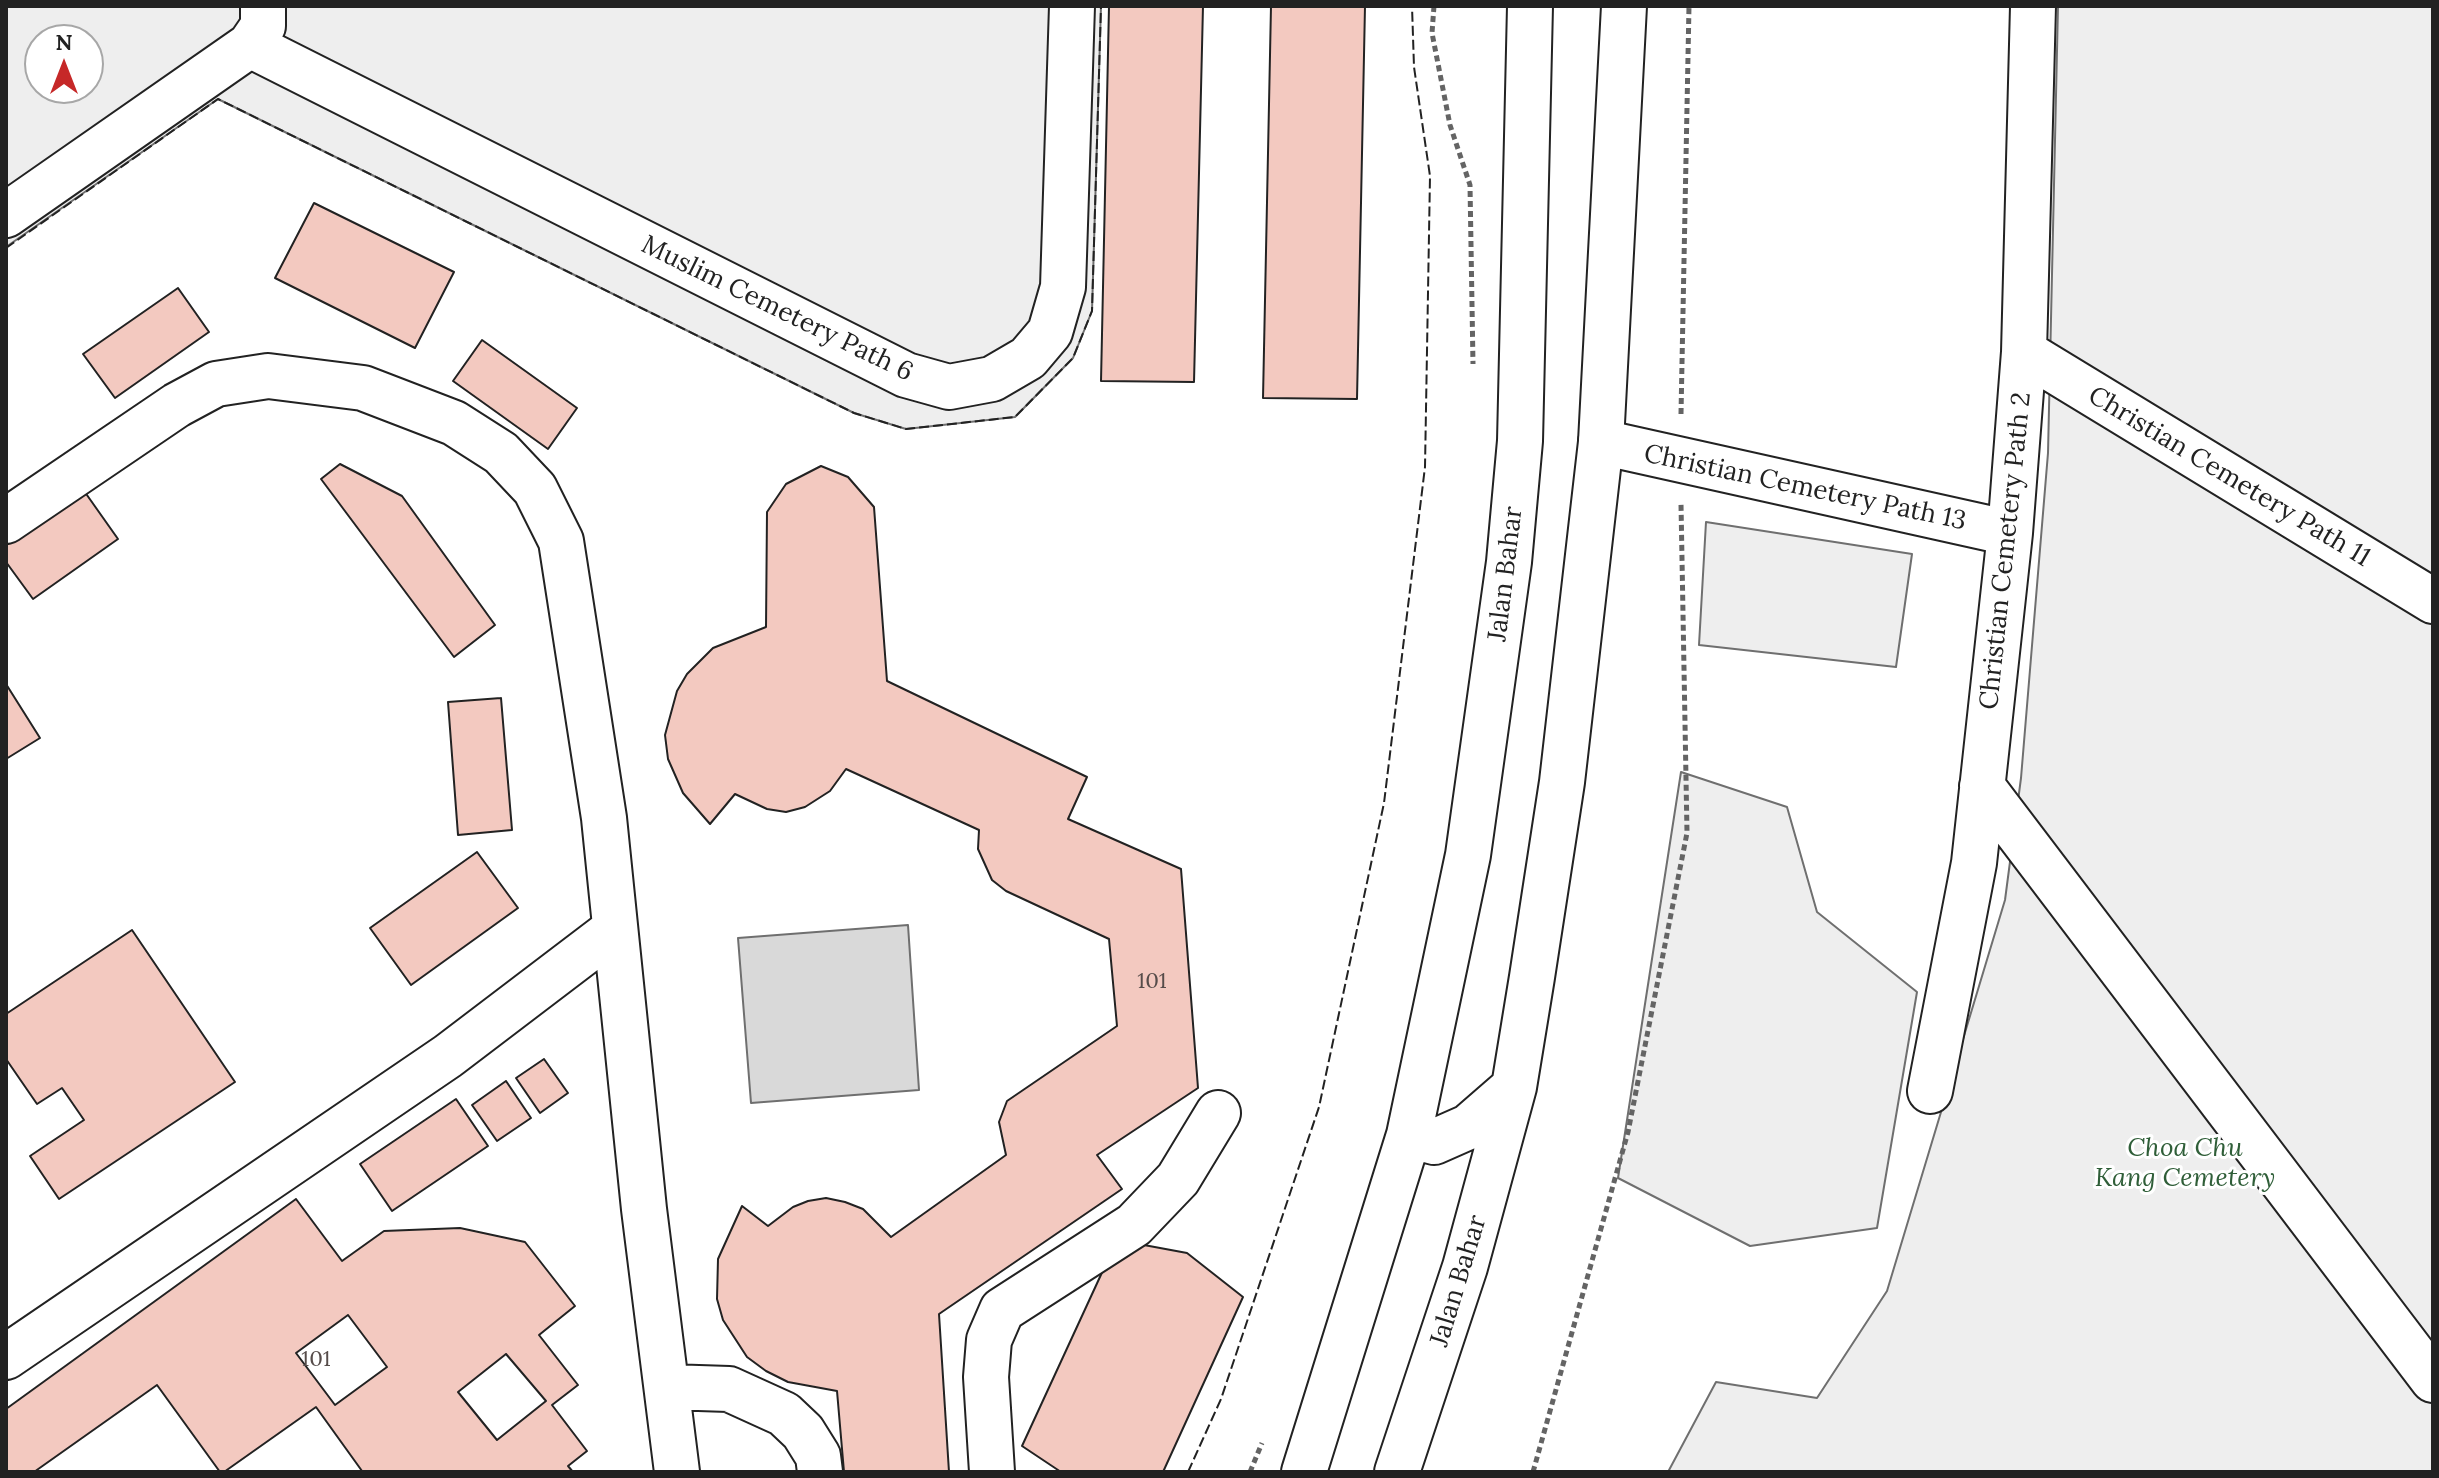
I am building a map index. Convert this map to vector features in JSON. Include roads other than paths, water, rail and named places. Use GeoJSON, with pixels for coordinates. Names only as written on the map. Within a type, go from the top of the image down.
{"type":"FeatureCollection","features":[{"type":"Feature","properties":{"kind":"main road","name":"Muslim Cemetery Path 6"},"geometry":{"type":"LineString","coordinates":[[256,25],[906,375],[949,387],[992,379],[1028,358],[1050,332],[1063,287],[1072,6]]}},
{"type":"Feature","properties":{"kind":"main road","name":"Jalan Bahar"},"geometry":{"type":"LineString","coordinates":[[1304,1472],[1409,1135],[1468,855],[1509,562],[1520,441],[1530,6]]}},
{"type":"Feature","properties":{"kind":"main road","name":"Jalan Bahar"},"geometry":{"type":"LineString","coordinates":[[1397,1472],[1465,1267],[1514,1087],[1562,782],[1601,442],[1624,6]]}},
{"type":"Feature","properties":{"kind":"main road","name":"Christian Cemetery Path 2"},"geometry":{"type":"LineString","coordinates":[[1930,1091],[1974,863],[2010,533],[2024,352],[2033,6]]}},
{"type":"Feature","properties":{"kind":"main road"},"geometry":{"type":"LineString","coordinates":[[6,215],[256,25]]}},
{"type":"Feature","properties":{"kind":"main road","name":"Christian Cemetery Path 11"},"geometry":{"type":"LineString","coordinates":[[2024,352],[2433,601]]}},
{"type":"Feature","properties":{"kind":"main road"},"geometry":{"type":"LineString","coordinates":[[6,521],[177,405],[216,384],[268,376],[363,388],[454,423],[501,453],[535,489],[561,541],[604,818],[644,1209],[677,1472]]}},
{"type":"Feature","properties":{"kind":"main road","name":"Christian Cemetery Path 13"},"geometry":{"type":"LineString","coordinates":[[1601,442],[2010,533]]}},
{"type":"Feature","properties":{"kind":"main road"},"geometry":{"type":"LineString","coordinates":[[1982,786],[2433,1380]]}},
{"type":"Feature","properties":{"kind":"main road"},"geometry":{"type":"LineString","coordinates":[[6,1357],[448,1056],[615,929]]}},
{"type":"Feature","properties":{"kind":"main road"},"geometry":{"type":"LineString","coordinates":[[1409,1135],[1434,1142],[1468,1127],[1514,1087]]}},
{"type":"Feature","properties":{"kind":"main road"},"geometry":{"type":"LineString","coordinates":[[992,1472],[986,1377],[989,1340],[1002,1310],[1134,1225],[1178,1179],[1218,1113]]}},
{"type":"Feature","properties":{"kind":"main road"},"geometry":{"type":"LineString","coordinates":[[668,1387],[729,1389],[784,1414],[803,1432],[818,1456],[820,1472]]}},
{"type":"Feature","properties":{"kind":"park label","name":"Choa Chu Kang Cemetery"},"geometry":{"type":"Point","coordinates":[2185,1164]}}]}
